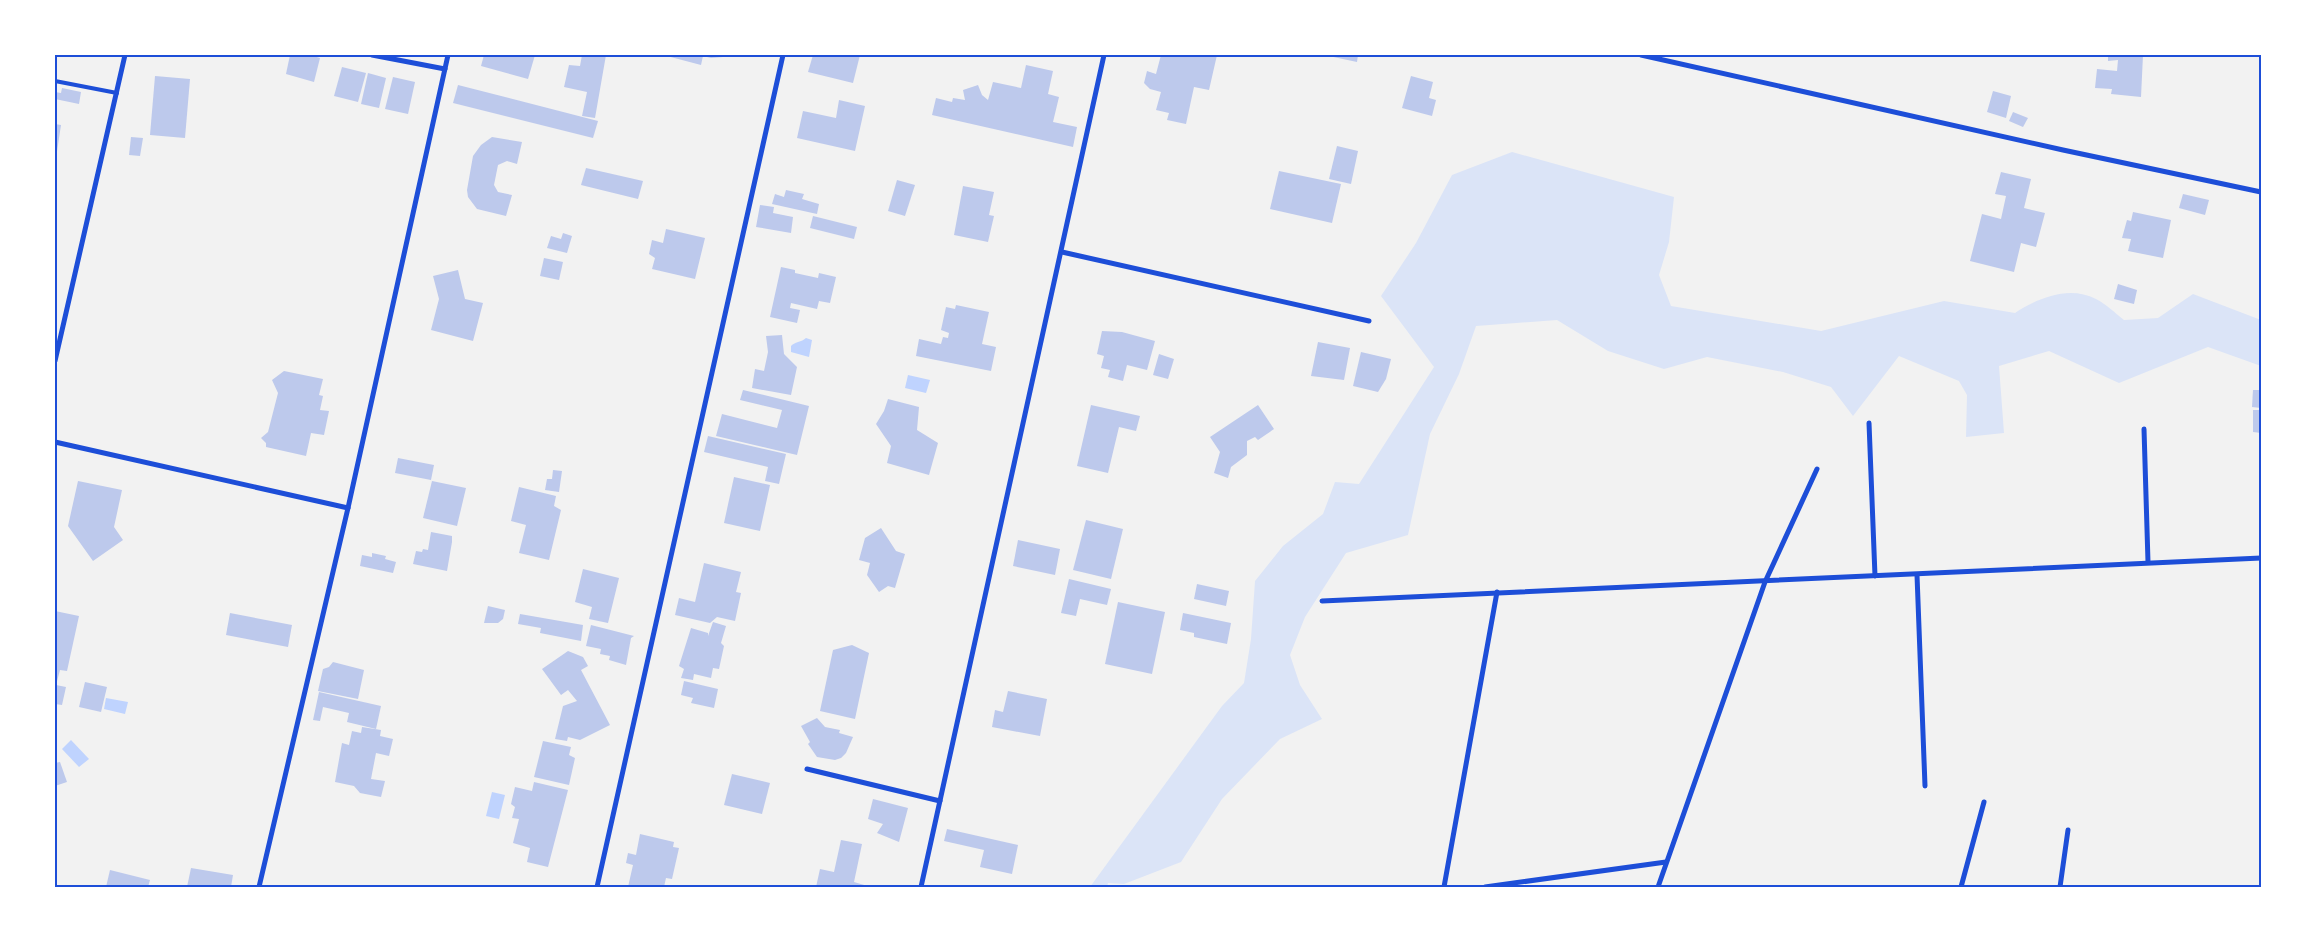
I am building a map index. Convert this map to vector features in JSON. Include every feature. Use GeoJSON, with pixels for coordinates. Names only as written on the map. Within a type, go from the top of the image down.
{"type":"FeatureCollection","features":[{"type":"Feature","properties":{"kind":"street"},"geometry":{"type":"LineString","coordinates":[[55,361],[125,55]]}},
{"type":"Feature","properties":{"kind":"street"},"geometry":{"type":"LineString","coordinates":[[372,55],[445,69]]}},
{"type":"Feature","properties":{"kind":"street"},"geometry":{"type":"LineString","coordinates":[[259,887],[348,508],[448,55]]}},
{"type":"Feature","properties":{"kind":"street"},"geometry":{"type":"LineString","coordinates":[[597,887],[783,55]]}},
{"type":"Feature","properties":{"kind":"street"},"geometry":{"type":"LineString","coordinates":[[921,887],[1104,55]]}},
{"type":"Feature","properties":{"kind":"street"},"geometry":{"type":"LineString","coordinates":[[1641,55],[2261,192]]}},
{"type":"Feature","properties":{"kind":"street"},"geometry":{"type":"LineString","coordinates":[[1062,252],[1369,321]]}},
{"type":"Feature","properties":{"kind":"street"},"geometry":{"type":"LineString","coordinates":[[1869,423],[1875,576]]}},
{"type":"Feature","properties":{"kind":"street"},"geometry":{"type":"LineString","coordinates":[[2144,430],[2148,562]]}},
{"type":"Feature","properties":{"kind":"street"},"geometry":{"type":"LineString","coordinates":[[55,442],[348,508]]}},
{"type":"Feature","properties":{"kind":"street"},"geometry":{"type":"LineString","coordinates":[[1658,887],[1765,582],[1817,469]]}},
{"type":"Feature","properties":{"kind":"street"},"geometry":{"type":"LineString","coordinates":[[1322,601],[2261,558]]}},
{"type":"Feature","properties":{"kind":"street"},"geometry":{"type":"LineString","coordinates":[[1917,575],[1925,786]]}},
{"type":"Feature","properties":{"kind":"street"},"geometry":{"type":"LineString","coordinates":[[1444,887],[1497,592]]}},
{"type":"Feature","properties":{"kind":"street"},"geometry":{"type":"LineString","coordinates":[[807,770],[940,800]]}},
{"type":"Feature","properties":{"kind":"street"},"geometry":{"type":"LineString","coordinates":[[1961,887],[1984,802]]}},
{"type":"Feature","properties":{"kind":"street"},"geometry":{"type":"LineString","coordinates":[[2060,887],[2068,830]]}},
{"type":"Feature","properties":{"kind":"street"},"geometry":{"type":"LineString","coordinates":[[1484,887],[1666,862]]}},
{"type":"Feature","properties":{"kind":"lane"},"geometry":{"type":"LineString","coordinates":[[55,81],[117,93]]}},
{"type":"Feature","properties":{"kind":"shaded area"},"geometry":{"type":"Polygon","coordinates":[[[1512,152],[1674,197],[1669,242],[1659,275],[1671,306],[1821,331],[1944,301],[2015,313],[2044,298],[2065,293],[2086,295],[2096,299],[2124,320],[2158,318],[2193,294],[2261,320],[2261,366],[2208,347],[2119,383],[2049,351],[1999,366],[2004,433],[1966,437],[1967,395],[1959,381],[1899,356],[1853,416],[1831,387],[1783,372],[1707,357],[1664,369],[1608,351],[1557,320],[1476,326],[1459,374],[1430,434],[1408,535],[1346,553],[1305,617],[1290,655],[1300,685],[1322,719],[1280,739],[1222,799],[1181,862],[1124,884],[1108,883],[1107,887],[1090,887],[1222,706],[1244,683],[1251,639],[1255,581],[1283,546],[1323,514],[1335,482],[1359,484],[1434,367],[1381,296],[1416,243],[1452,175],[1512,152]]]}},
{"type":"Feature","properties":{"kind":"water"},"geometry":{"type":"Polygon","coordinates":[[[806,338],[812,340],[809,357],[791,352],[792,345],[806,338]]]}},
{"type":"Feature","properties":{"kind":"water"},"geometry":{"type":"Polygon","coordinates":[[[908,375],[930,380],[926,393],[905,388],[908,375]]]}},
{"type":"Feature","properties":{"kind":"water"},"geometry":{"type":"Polygon","coordinates":[[[106,698],[128,702],[125,714],[104,709],[106,698]]]}},
{"type":"Feature","properties":{"kind":"water"},"geometry":{"type":"Polygon","coordinates":[[[71,740],[89,759],[79,767],[62,749],[71,740]]]}},
{"type":"Feature","properties":{"kind":"water"},"geometry":{"type":"Polygon","coordinates":[[[492,792],[505,795],[499,819],[486,816],[492,792]]]}},
{"type":"Feature","properties":{"kind":"building"},"geometry":{"type":"Polygon","coordinates":[[[290,55],[310,55],[320,58],[314,82],[286,74],[290,55]]]}},
{"type":"Feature","properties":{"kind":"building"},"geometry":{"type":"Polygon","coordinates":[[[484,55],[535,55],[528,79],[481,66],[484,55]]]}},
{"type":"Feature","properties":{"kind":"building"},"geometry":{"type":"Polygon","coordinates":[[[582,55],[606,55],[595,118],[582,116],[587,92],[564,87],[569,65],[580,66],[582,55]]]}},
{"type":"Feature","properties":{"kind":"building"},"geometry":{"type":"Polygon","coordinates":[[[663,55],[723,55],[723,57],[711,58],[703,56],[701,65],[663,55]]]}},
{"type":"Feature","properties":{"kind":"building"},"geometry":{"type":"Polygon","coordinates":[[[813,55],[860,55],[853,83],[808,72],[813,55]]]}},
{"type":"Feature","properties":{"kind":"building"},"geometry":{"type":"Polygon","coordinates":[[[1161,55],[1217,55],[1209,90],[1194,87],[1186,124],[1167,120],[1169,113],[1156,110],[1161,92],[1150,89],[1144,83],[1147,71],[1156,74],[1161,55]]]}},
{"type":"Feature","properties":{"kind":"building"},"geometry":{"type":"Polygon","coordinates":[[[1324,55],[1358,55],[1357,62],[1324,55]]]}},
{"type":"Feature","properties":{"kind":"building"},"geometry":{"type":"Polygon","coordinates":[[[2108,55],[2143,55],[2141,97],[2111,94],[2112,89],[2095,88],[2097,69],[2117,71],[2118,60],[2108,61],[2108,55]]]}},
{"type":"Feature","properties":{"kind":"building"},"geometry":{"type":"Polygon","coordinates":[[[1026,65],[1053,71],[1048,94],[1059,97],[1053,122],[1077,127],[1073,147],[932,115],[936,98],[952,102],[953,98],[965,100],[963,90],[978,85],[982,95],[988,100],[993,82],[1021,88],[1026,65]]]}},
{"type":"Feature","properties":{"kind":"building"},"geometry":{"type":"Polygon","coordinates":[[[342,67],[366,73],[358,102],[334,96],[342,67]]]}},
{"type":"Feature","properties":{"kind":"building"},"geometry":{"type":"Polygon","coordinates":[[[368,73],[386,78],[379,108],[361,104],[368,73]]]}},
{"type":"Feature","properties":{"kind":"building"},"geometry":{"type":"Polygon","coordinates":[[[155,76],[190,79],[185,138],[150,135],[155,76]]]}},
{"type":"Feature","properties":{"kind":"building"},"geometry":{"type":"Polygon","coordinates":[[[1411,76],[1433,82],[1429,98],[1436,100],[1432,116],[1402,108],[1411,76]]]}},
{"type":"Feature","properties":{"kind":"building"},"geometry":{"type":"Polygon","coordinates":[[[393,77],[415,82],[408,114],[385,109],[393,77]]]}},
{"type":"Feature","properties":{"kind":"building"},"geometry":{"type":"Polygon","coordinates":[[[458,85],[598,121],[593,138],[453,103],[458,85]]]}},
{"type":"Feature","properties":{"kind":"building"},"geometry":{"type":"Polygon","coordinates":[[[62,88],[81,92],[79,104],[55,99],[55,92],[61,93],[62,88]]]}},
{"type":"Feature","properties":{"kind":"building"},"geometry":{"type":"Polygon","coordinates":[[[1993,91],[2011,96],[2006,118],[1987,112],[1993,91]]]}},
{"type":"Feature","properties":{"kind":"building"},"geometry":{"type":"Polygon","coordinates":[[[839,100],[865,106],[855,151],[797,138],[803,111],[836,118],[839,100]]]}},
{"type":"Feature","properties":{"kind":"building"},"geometry":{"type":"Polygon","coordinates":[[[2013,112],[2028,118],[2023,127],[2009,121],[2013,112]]]}},
{"type":"Feature","properties":{"kind":"building"},"geometry":{"type":"Polygon","coordinates":[[[55,124],[61,125],[56,158],[55,158],[55,124]]]}},
{"type":"Feature","properties":{"kind":"building"},"geometry":{"type":"Polygon","coordinates":[[[131,137],[143,138],[140,156],[129,155],[131,137]]]}},
{"type":"Feature","properties":{"kind":"building"},"geometry":{"type":"Polygon","coordinates":[[[492,137],[522,142],[517,164],[507,161],[498,165],[494,185],[498,192],[512,195],[506,216],[477,209],[468,197],[467,190],[473,156],[481,145],[492,137]]]}},
{"type":"Feature","properties":{"kind":"building"},"geometry":{"type":"Polygon","coordinates":[[[1337,146],[1358,151],[1351,184],[1329,179],[1337,146]]]}},
{"type":"Feature","properties":{"kind":"building"},"geometry":{"type":"Polygon","coordinates":[[[586,168],[643,181],[638,199],[581,185],[586,168]]]}},
{"type":"Feature","properties":{"kind":"building"},"geometry":{"type":"Polygon","coordinates":[[[1279,171],[1341,184],[1332,223],[1270,209],[1279,171]]]}},
{"type":"Feature","properties":{"kind":"building"},"geometry":{"type":"Polygon","coordinates":[[[2001,172],[2031,179],[2024,208],[2045,213],[2036,247],[2021,243],[2014,272],[1970,261],[1982,214],[2001,219],[2006,196],[1995,194],[2001,172]]]}},
{"type":"Feature","properties":{"kind":"building"},"geometry":{"type":"Polygon","coordinates":[[[897,180],[915,185],[905,216],[888,211],[897,180]]]}},
{"type":"Feature","properties":{"kind":"building"},"geometry":{"type":"Polygon","coordinates":[[[963,186],[994,192],[989,215],[994,216],[988,242],[954,235],[963,186]]]}},
{"type":"Feature","properties":{"kind":"building"},"geometry":{"type":"Polygon","coordinates":[[[786,190],[804,194],[802,199],[819,204],[817,214],[772,204],[775,194],[784,197],[786,190]]]}},
{"type":"Feature","properties":{"kind":"building"},"geometry":{"type":"Polygon","coordinates":[[[2183,194],[2209,200],[2205,215],[2179,208],[2183,194]]]}},
{"type":"Feature","properties":{"kind":"building"},"geometry":{"type":"Polygon","coordinates":[[[760,205],[774,207],[773,213],[793,217],[791,233],[756,227],[760,205]]]}},
{"type":"Feature","properties":{"kind":"building"},"geometry":{"type":"Polygon","coordinates":[[[2133,212],[2171,220],[2163,258],[2128,251],[2131,239],[2122,238],[2127,220],[2131,221],[2133,212]]]}},
{"type":"Feature","properties":{"kind":"building"},"geometry":{"type":"Polygon","coordinates":[[[813,216],[857,227],[854,239],[810,228],[813,216]]]}},
{"type":"Feature","properties":{"kind":"building"},"geometry":{"type":"Polygon","coordinates":[[[666,229],[705,238],[695,279],[652,269],[655,258],[649,254],[652,240],[663,243],[666,229]]]}},
{"type":"Feature","properties":{"kind":"building"},"geometry":{"type":"Polygon","coordinates":[[[563,233],[572,236],[567,253],[547,248],[551,236],[561,239],[563,233]]]}},
{"type":"Feature","properties":{"kind":"building"},"geometry":{"type":"Polygon","coordinates":[[[544,258],[563,262],[559,280],[540,276],[544,258]]]}},
{"type":"Feature","properties":{"kind":"building"},"geometry":{"type":"Polygon","coordinates":[[[781,267],[795,270],[795,273],[818,278],[819,273],[836,277],[830,303],[819,301],[817,309],[791,303],[790,308],[800,310],[797,323],[770,317],[781,267]]]}},
{"type":"Feature","properties":{"kind":"building"},"geometry":{"type":"Polygon","coordinates":[[[458,270],[465,299],[483,303],[473,341],[431,330],[439,299],[433,276],[458,270]]]}},
{"type":"Feature","properties":{"kind":"building"},"geometry":{"type":"Polygon","coordinates":[[[2118,284],[2137,290],[2134,304],[2114,299],[2118,284]]]}},
{"type":"Feature","properties":{"kind":"building"},"geometry":{"type":"Polygon","coordinates":[[[956,305],[989,312],[982,344],[996,347],[991,371],[916,356],[919,339],[941,344],[943,337],[948,338],[949,333],[941,330],[946,307],[955,309],[956,305]]]}},
{"type":"Feature","properties":{"kind":"building"},"geometry":{"type":"Polygon","coordinates":[[[1102,331],[1122,332],[1155,341],[1147,370],[1127,365],[1123,381],[1108,377],[1110,370],[1101,368],[1104,356],[1097,354],[1102,331]]]}},
{"type":"Feature","properties":{"kind":"building"},"geometry":{"type":"Polygon","coordinates":[[[782,335],[784,354],[797,367],[791,395],[752,388],[755,369],[764,371],[768,352],[766,336],[782,335]]]}},
{"type":"Feature","properties":{"kind":"building"},"geometry":{"type":"Polygon","coordinates":[[[1318,342],[1350,348],[1344,380],[1311,376],[1318,342]]]}},
{"type":"Feature","properties":{"kind":"building"},"geometry":{"type":"Polygon","coordinates":[[[1361,352],[1391,359],[1386,379],[1378,392],[1353,386],[1361,352]]]}},
{"type":"Feature","properties":{"kind":"building"},"geometry":{"type":"Polygon","coordinates":[[[1159,354],[1174,359],[1168,379],[1153,375],[1159,354]]]}},
{"type":"Feature","properties":{"kind":"building"},"geometry":{"type":"Polygon","coordinates":[[[284,371],[323,379],[319,395],[323,396],[320,410],[329,411],[324,435],[311,433],[306,456],[266,447],[266,443],[261,438],[268,432],[278,393],[272,380],[284,371]]]}},
{"type":"Feature","properties":{"kind":"building"},"geometry":{"type":"Polygon","coordinates":[[[743,390],[809,406],[797,455],[716,436],[722,414],[777,428],[782,410],[740,400],[743,390]]]}},
{"type":"Feature","properties":{"kind":"building"},"geometry":{"type":"Polygon","coordinates":[[[2253,390],[2261,390],[2261,408],[2252,407],[2253,390]]]}},
{"type":"Feature","properties":{"kind":"building"},"geometry":{"type":"Polygon","coordinates":[[[888,399],[919,407],[917,430],[938,443],[929,475],[887,463],[891,446],[876,424],[884,411],[888,399]]]}},
{"type":"Feature","properties":{"kind":"building"},"geometry":{"type":"Polygon","coordinates":[[[1091,405],[1140,416],[1136,431],[1119,427],[1108,473],[1077,466],[1091,405]]]}},
{"type":"Feature","properties":{"kind":"building"},"geometry":{"type":"Polygon","coordinates":[[[1258,405],[1274,429],[1258,440],[1255,437],[1247,441],[1247,455],[1231,467],[1228,478],[1214,473],[1220,452],[1210,437],[1258,405]]]}},
{"type":"Feature","properties":{"kind":"building"},"geometry":{"type":"Polygon","coordinates":[[[2253,410],[2261,410],[2261,433],[2253,432],[2253,410]]]}},
{"type":"Feature","properties":{"kind":"building"},"geometry":{"type":"Polygon","coordinates":[[[708,436],[786,454],[779,484],[765,481],[768,467],[704,452],[708,436]]]}},
{"type":"Feature","properties":{"kind":"building"},"geometry":{"type":"Polygon","coordinates":[[[398,458],[434,465],[431,480],[395,473],[398,458]]]}},
{"type":"Feature","properties":{"kind":"building"},"geometry":{"type":"Polygon","coordinates":[[[553,470],[562,471],[559,492],[545,490],[547,479],[552,479],[553,470]]]}},
{"type":"Feature","properties":{"kind":"building"},"geometry":{"type":"Polygon","coordinates":[[[734,477],[770,485],[760,531],[724,523],[734,477]]]}},
{"type":"Feature","properties":{"kind":"building"},"geometry":{"type":"Polygon","coordinates":[[[78,481],[122,490],[114,527],[123,540],[93,561],[68,526],[78,481]]]}},
{"type":"Feature","properties":{"kind":"building"},"geometry":{"type":"Polygon","coordinates":[[[432,481],[466,488],[457,526],[423,518],[432,481]]]}},
{"type":"Feature","properties":{"kind":"building"},"geometry":{"type":"Polygon","coordinates":[[[519,487],[556,496],[554,506],[561,510],[549,560],[519,553],[526,525],[511,521],[519,487]]]}},
{"type":"Feature","properties":{"kind":"building"},"geometry":{"type":"Polygon","coordinates":[[[1086,520],[1123,529],[1111,579],[1073,570],[1086,520]]]}},
{"type":"Feature","properties":{"kind":"building"},"geometry":{"type":"Polygon","coordinates":[[[881,528],[896,551],[905,554],[895,588],[888,586],[879,592],[867,575],[870,563],[859,560],[865,538],[881,528]]]}},
{"type":"Feature","properties":{"kind":"building"},"geometry":{"type":"Polygon","coordinates":[[[431,532],[452,536],[447,571],[413,564],[416,551],[428,550],[431,532]]]}},
{"type":"Feature","properties":{"kind":"building"},"geometry":{"type":"Polygon","coordinates":[[[1018,540],[1060,549],[1055,575],[1013,566],[1018,540]]]}},
{"type":"Feature","properties":{"kind":"building"},"geometry":{"type":"Polygon","coordinates":[[[372,553],[386,556],[385,559],[396,562],[393,573],[360,566],[362,555],[372,557],[372,553]]]}},
{"type":"Feature","properties":{"kind":"building"},"geometry":{"type":"Polygon","coordinates":[[[704,563],[741,572],[736,592],[741,593],[735,621],[717,617],[710,623],[675,615],[679,598],[695,602],[704,563]]]}},
{"type":"Feature","properties":{"kind":"building"},"geometry":{"type":"Polygon","coordinates":[[[583,569],[619,578],[608,623],[589,619],[592,607],[575,602],[583,569]]]}},
{"type":"Feature","properties":{"kind":"building"},"geometry":{"type":"Polygon","coordinates":[[[1069,579],[1111,589],[1107,605],[1080,599],[1076,616],[1061,613],[1069,579]]]}},
{"type":"Feature","properties":{"kind":"building"},"geometry":{"type":"Polygon","coordinates":[[[1197,584],[1229,591],[1226,606],[1194,599],[1197,584]]]}},
{"type":"Feature","properties":{"kind":"building"},"geometry":{"type":"Polygon","coordinates":[[[1118,602],[1165,612],[1152,674],[1105,664],[1118,602]]]}},
{"type":"Feature","properties":{"kind":"building"},"geometry":{"type":"Polygon","coordinates":[[[488,606],[505,610],[503,619],[498,623],[484,623],[488,606]]]}},
{"type":"Feature","properties":{"kind":"building"},"geometry":{"type":"Polygon","coordinates":[[[55,611],[79,616],[67,671],[60,670],[56,685],[66,687],[62,705],[55,704],[55,611]]]}},
{"type":"Feature","properties":{"kind":"building"},"geometry":{"type":"Polygon","coordinates":[[[230,613],[292,625],[288,647],[226,635],[230,613]]]}},
{"type":"Feature","properties":{"kind":"building"},"geometry":{"type":"Polygon","coordinates":[[[1183,613],[1231,623],[1227,644],[1194,637],[1194,633],[1180,630],[1183,613]]]}},
{"type":"Feature","properties":{"kind":"building"},"geometry":{"type":"Polygon","coordinates":[[[520,614],[583,625],[581,641],[540,633],[541,628],[518,624],[520,614]]]}},
{"type":"Feature","properties":{"kind":"building"},"geometry":{"type":"Polygon","coordinates":[[[713,622],[726,626],[721,643],[724,646],[719,669],[713,668],[711,678],[694,674],[693,680],[681,678],[684,669],[679,666],[691,628],[708,633],[708,636],[713,622]]]}},
{"type":"Feature","properties":{"kind":"building"},"geometry":{"type":"Polygon","coordinates":[[[591,625],[634,636],[631,638],[626,665],[609,660],[610,656],[600,654],[601,649],[586,646],[591,625]]]}},
{"type":"Feature","properties":{"kind":"building"},"geometry":{"type":"Polygon","coordinates":[[[852,645],[869,653],[855,719],[820,711],[833,650],[852,645]]]}},
{"type":"Feature","properties":{"kind":"building"},"geometry":{"type":"Polygon","coordinates":[[[568,651],[583,657],[588,666],[581,670],[610,725],[580,740],[568,737],[567,741],[555,739],[563,706],[577,701],[568,690],[561,695],[542,669],[568,651]]]}},
{"type":"Feature","properties":{"kind":"building"},"geometry":{"type":"Polygon","coordinates":[[[333,662],[364,670],[358,699],[318,691],[323,669],[329,667],[333,662]]]}},
{"type":"Feature","properties":{"kind":"building"},"geometry":{"type":"Polygon","coordinates":[[[684,681],[718,689],[714,708],[691,703],[693,698],[681,695],[684,681]]]}},
{"type":"Feature","properties":{"kind":"building"},"geometry":{"type":"Polygon","coordinates":[[[85,682],[107,687],[101,712],[79,707],[85,682]]]}},
{"type":"Feature","properties":{"kind":"building"},"geometry":{"type":"Polygon","coordinates":[[[1008,691],[1047,699],[1040,736],[992,727],[995,710],[1003,712],[1008,691]]]}},
{"type":"Feature","properties":{"kind":"building"},"geometry":{"type":"Polygon","coordinates":[[[319,692],[381,706],[376,729],[347,722],[349,713],[323,707],[320,721],[313,720],[319,692]]]}},
{"type":"Feature","properties":{"kind":"building"},"geometry":{"type":"Polygon","coordinates":[[[817,718],[825,727],[840,730],[839,733],[853,737],[846,753],[841,758],[835,760],[817,757],[808,744],[810,742],[801,726],[817,718]]]}},
{"type":"Feature","properties":{"kind":"building"},"geometry":{"type":"Polygon","coordinates":[[[362,727],[381,730],[380,736],[393,739],[389,756],[376,753],[371,779],[385,781],[381,797],[360,793],[354,786],[335,782],[342,743],[349,745],[352,731],[361,733],[362,727]]]}},
{"type":"Feature","properties":{"kind":"building"},"geometry":{"type":"Polygon","coordinates":[[[543,741],[571,747],[569,755],[575,758],[569,785],[534,777],[543,741]]]}},
{"type":"Feature","properties":{"kind":"building"},"geometry":{"type":"Polygon","coordinates":[[[60,762],[67,782],[55,786],[55,763],[60,762]]]}},
{"type":"Feature","properties":{"kind":"building"},"geometry":{"type":"Polygon","coordinates":[[[732,774],[770,783],[762,814],[724,805],[732,774]]]}},
{"type":"Feature","properties":{"kind":"building"},"geometry":{"type":"Polygon","coordinates":[[[534,782],[568,790],[548,867],[527,862],[530,848],[513,843],[519,819],[512,818],[515,807],[511,804],[515,787],[532,791],[534,782]]]}},
{"type":"Feature","properties":{"kind":"building"},"geometry":{"type":"Polygon","coordinates":[[[873,799],[908,808],[899,842],[877,833],[883,824],[868,819],[873,799]]]}},
{"type":"Feature","properties":{"kind":"building"},"geometry":{"type":"Polygon","coordinates":[[[947,829],[1018,845],[1012,874],[980,867],[984,850],[944,841],[947,829]]]}},
{"type":"Feature","properties":{"kind":"building"},"geometry":{"type":"Polygon","coordinates":[[[640,834],[674,842],[673,847],[679,848],[672,879],[666,878],[664,887],[628,887],[633,865],[626,863],[628,853],[636,855],[640,834]]]}},
{"type":"Feature","properties":{"kind":"building"},"geometry":{"type":"Polygon","coordinates":[[[841,840],[862,844],[854,882],[871,887],[816,887],[820,869],[834,872],[841,840]]]}},
{"type":"Feature","properties":{"kind":"building"},"geometry":{"type":"Polygon","coordinates":[[[191,868],[233,875],[231,887],[187,887],[191,868]]]}},
{"type":"Feature","properties":{"kind":"building"},"geometry":{"type":"Polygon","coordinates":[[[110,870],[150,880],[148,887],[106,887],[110,870]]]}}]}
